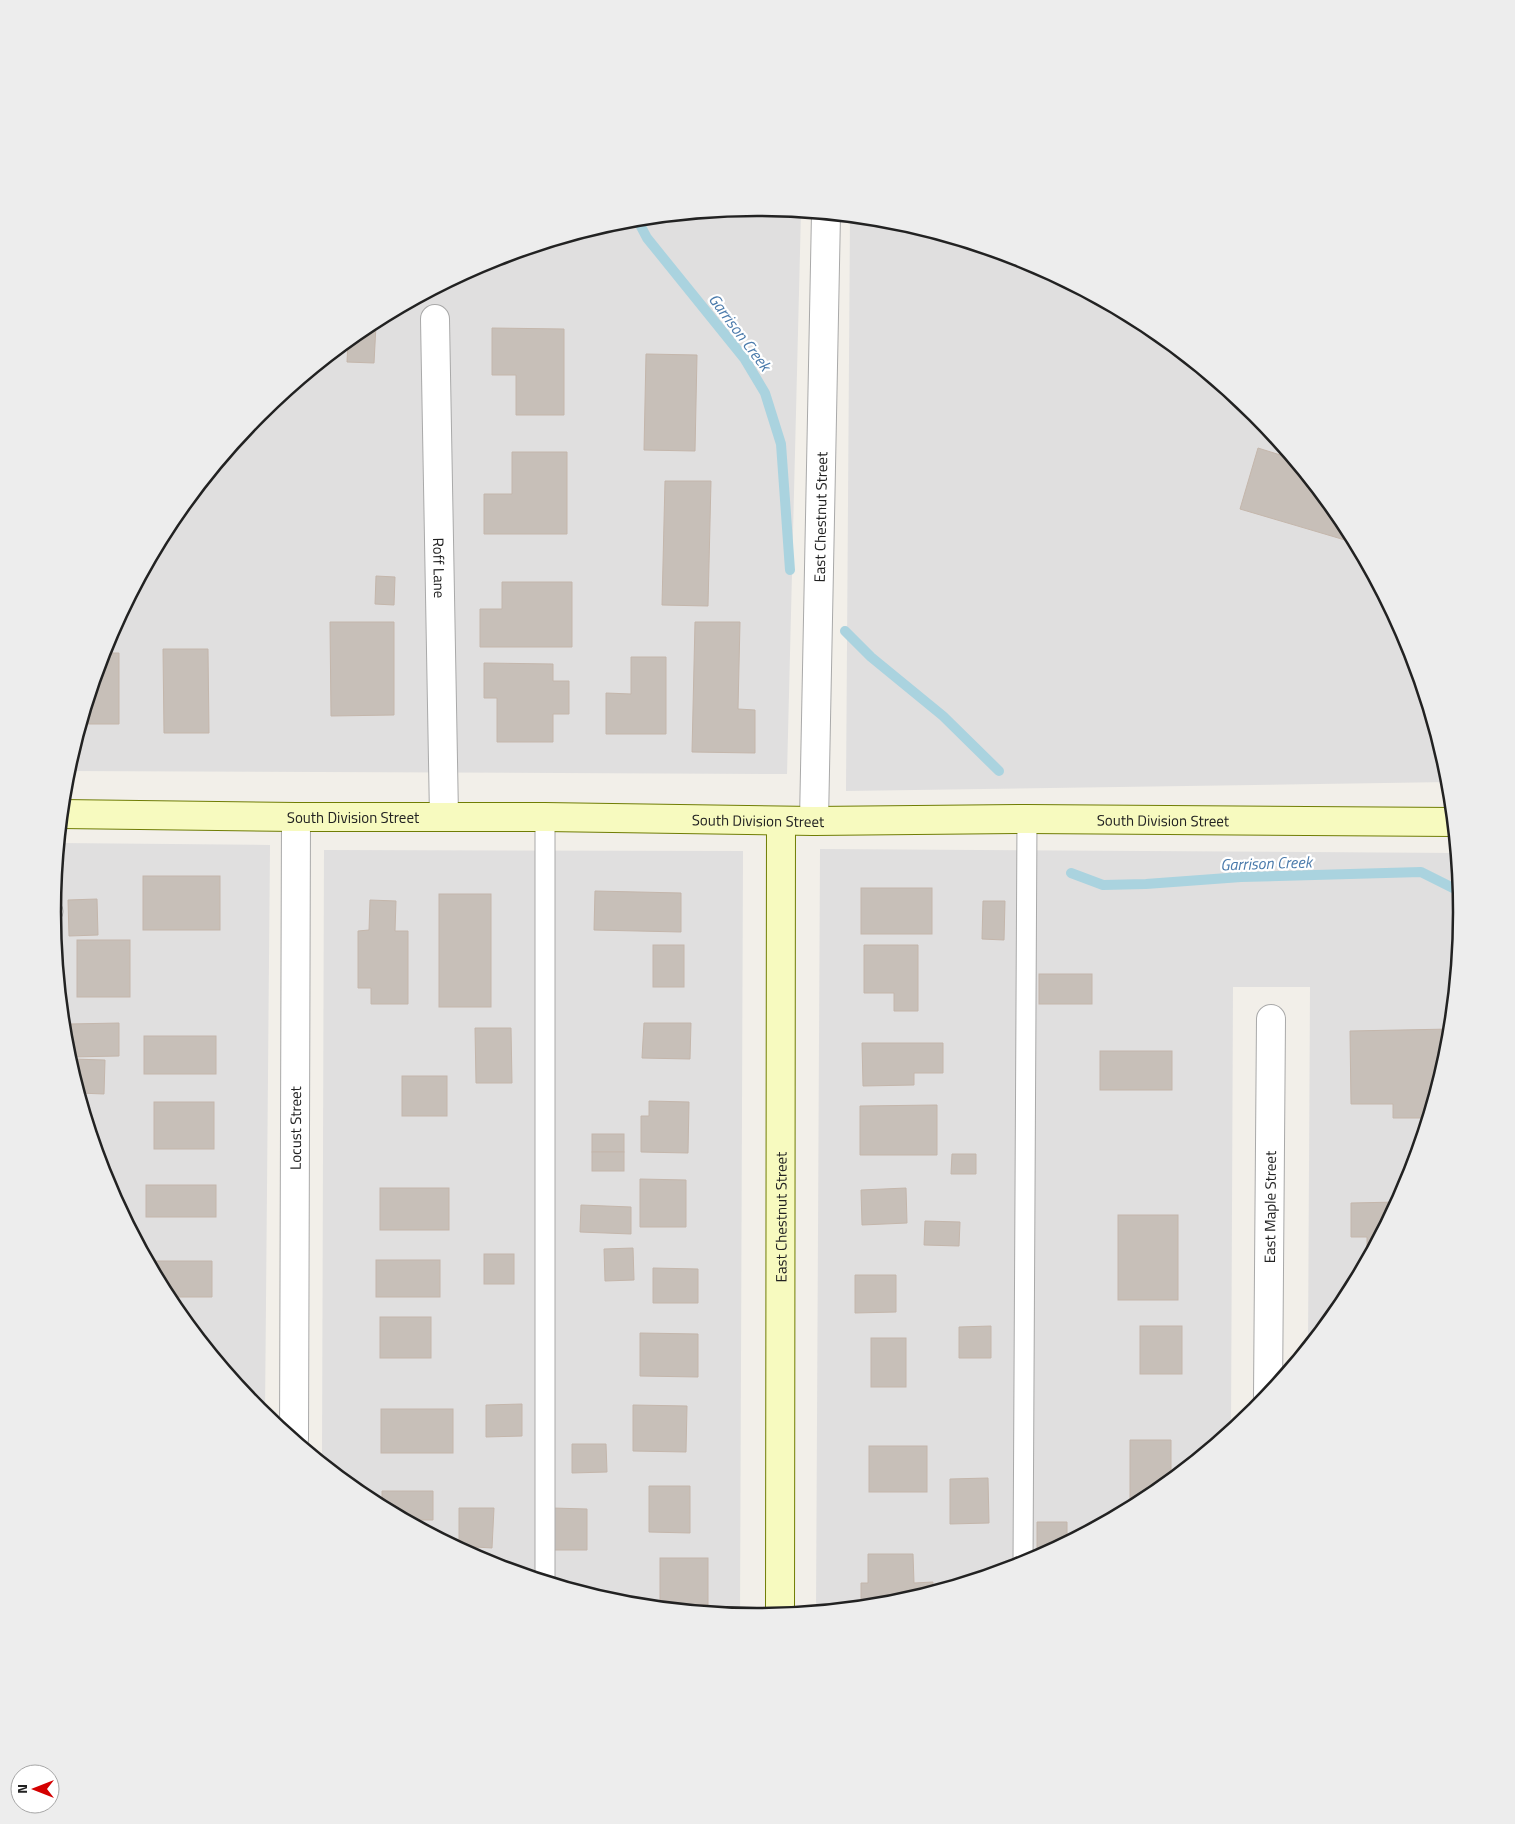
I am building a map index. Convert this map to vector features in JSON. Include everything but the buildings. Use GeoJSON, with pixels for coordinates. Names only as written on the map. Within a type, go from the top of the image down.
{"type":"FeatureCollection","features":[{"type":"Feature","properties":{"kind":"street","name":"East Chestnut Street"},"geometry":{"type":"LineString","coordinates":[[814,821],[826,220]]}},
{"type":"Feature","properties":{"kind":"street","name":"Roff Lane"},"geometry":{"type":"LineString","coordinates":[[435,319],[444,816]]}},
{"type":"Feature","properties":{"kind":"street","name":"South Division Street"},"geometry":{"type":"LineString","coordinates":[[68,814],[296,818],[444,816],[781,821],[1027,819],[1448,822]]}},
{"type":"Feature","properties":{"kind":"street","name":"Locust Street"},"geometry":{"type":"LineString","coordinates":[[294,1431],[296,818]]}},
{"type":"Feature","properties":{"kind":"street","name":"East Chestnut Street"},"geometry":{"type":"LineString","coordinates":[[780,1608],[781,821]]}},
{"type":"Feature","properties":{"kind":"street","name":"East Maple Street"},"geometry":{"type":"LineString","coordinates":[[1268,1385],[1271,1019]]}},
{"type":"Feature","properties":{"kind":"lane"},"geometry":{"type":"LineString","coordinates":[[545,817],[545,1575]]}},
{"type":"Feature","properties":{"kind":"lane"},"geometry":{"type":"LineString","coordinates":[[1023,1555],[1027,819]]}},
{"type":"Feature","properties":{"kind":"shaded area"},"geometry":{"type":"Polygon","coordinates":[[[758,216],[801,217],[787,774],[76,771],[98,688],[114,646],[133,604],[155,564],[205,488],[265,420],[298,389],[371,333],[409,309],[491,269],[577,239],[622,229],[712,217],[758,216]]]}},
{"type":"Feature","properties":{"kind":"shaded area"},"geometry":{"type":"Polygon","coordinates":[[[850,222],[938,239],[1024,269],[1065,288],[1106,309],[1144,333],[1217,389],[1250,420],[1310,488],[1336,525],[1382,604],[1417,688],[1430,732],[1441,782],[846,791],[850,222]]]}},
{"type":"Feature","properties":{"kind":"shaded area"},"geometry":{"type":"Polygon","coordinates":[[[65,843],[270,845],[265,1404],[205,1336],[179,1299],[133,1220],[114,1178],[98,1136],[75,1048],[67,1003],[61,912],[65,843]]]}},
{"type":"Feature","properties":{"kind":"shaded area"},"geometry":{"type":"Polygon","coordinates":[[[820,849],[1451,853],[1454,912],[1452,958],[1448,1003],[1430,1092],[1417,1136],[1382,1220],[1336,1299],[1308,1338],[1310,987],[1233,987],[1231,1422],[1181,1464],[1144,1491],[1106,1515],[1024,1555],[938,1585],[893,1595],[816,1606],[820,849]]]}},
{"type":"Feature","properties":{"kind":"shaded area"},"geometry":{"type":"Polygon","coordinates":[[[324,850],[743,851],[740,1608],[712,1607],[622,1595],[577,1585],[534,1571],[491,1555],[409,1515],[371,1491],[322,1454],[324,850]]]}},
{"type":"Feature","properties":{"kind":"waterway","name":"Garrison Creek"},"geometry":{"type":"LineString","coordinates":[[641,226],[647,238],[744,358],[765,393],[781,444],[790,570]]}},
{"type":"Feature","properties":{"kind":"waterway","name":"Garrison Creek"},"geometry":{"type":"LineString","coordinates":[[845,631],[871,657],[943,716],[999,771]]}},
{"type":"Feature","properties":{"kind":"waterway","name":"Garrison Creek"},"geometry":{"type":"LineString","coordinates":[[1071,873],[1103,885],[1241,877],[1421,872],[1453,888]]}}]}
